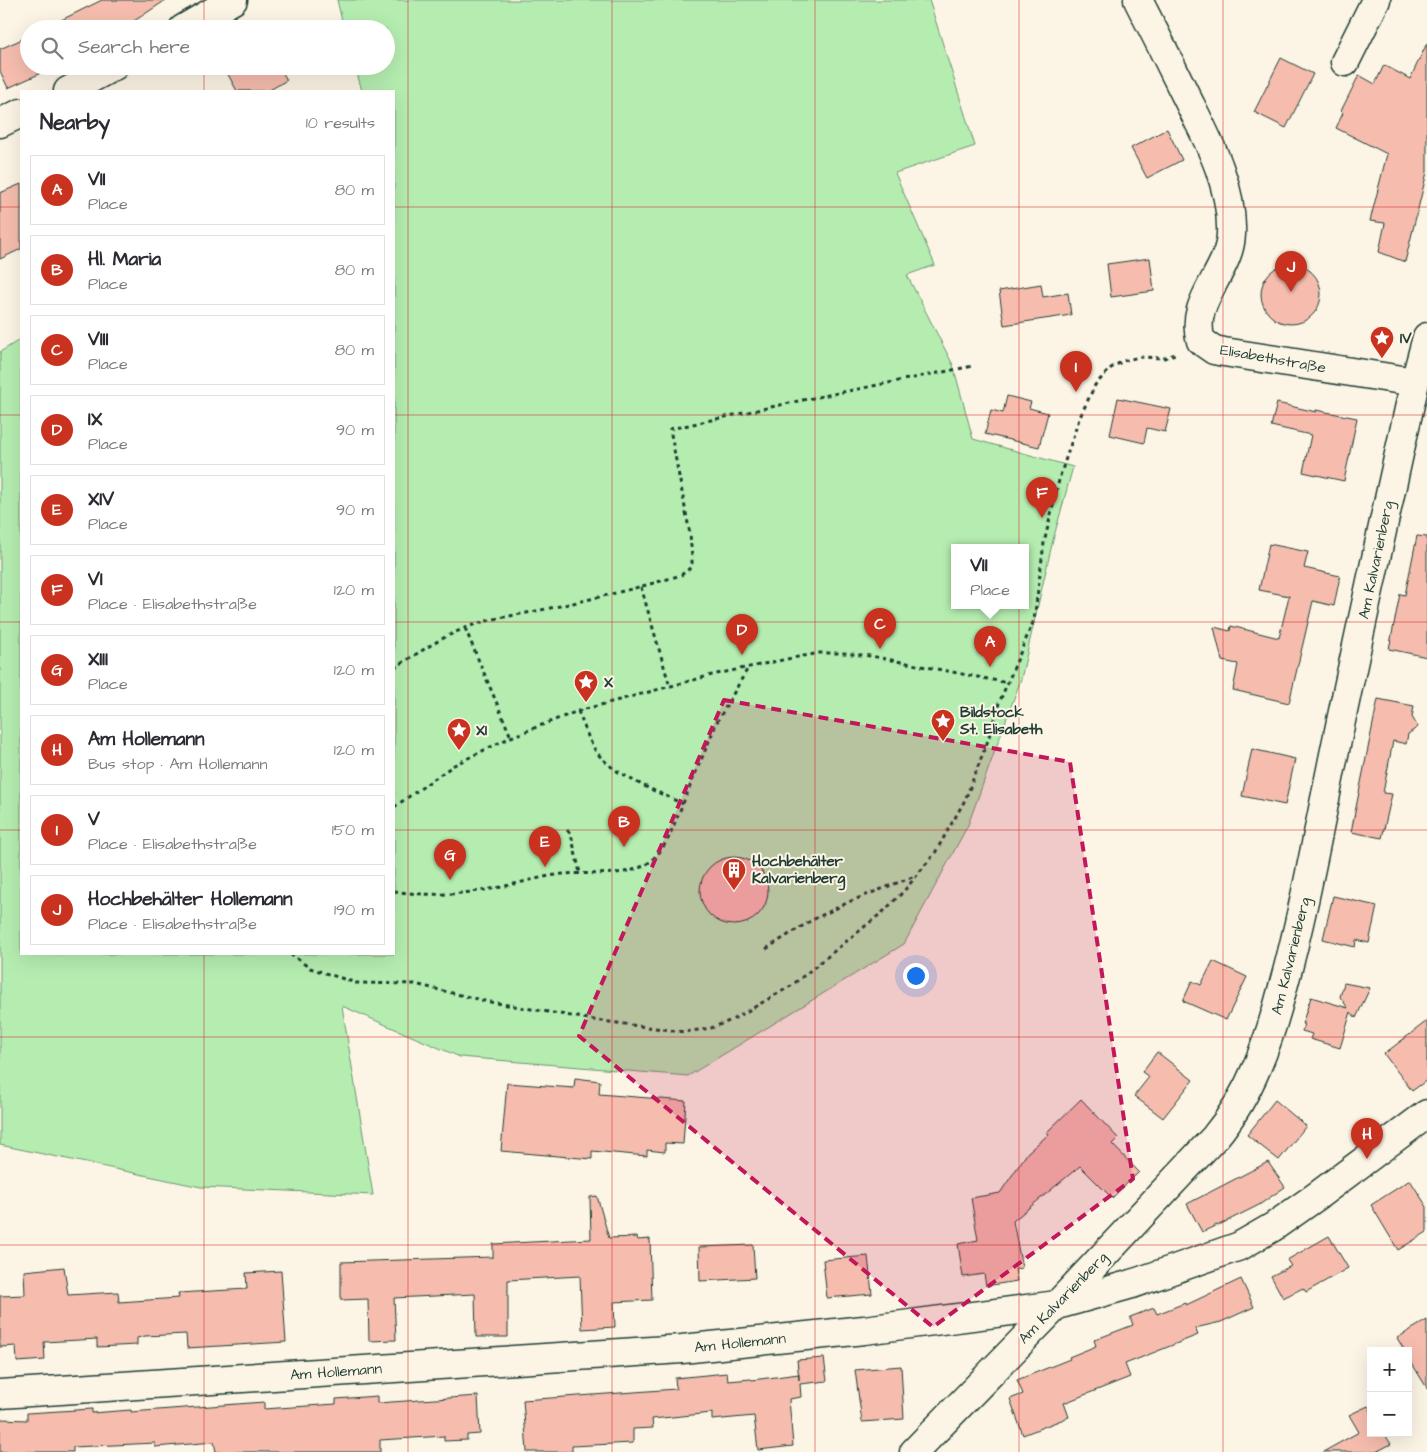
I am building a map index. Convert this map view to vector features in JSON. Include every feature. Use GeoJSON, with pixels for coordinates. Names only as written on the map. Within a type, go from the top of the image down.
{"type":"FeatureCollection","features":[{"type":"Feature","properties":{"kind":"street"},"geometry":{"type":"LineString","coordinates":[[199,20],[233,0]]}},
{"type":"Feature","properties":{"kind":"street","name":"Elisabethstraße"},"geometry":{"type":"LineString","coordinates":[[1138,0],[1212,148],[1227,195],[1231,222],[1230,242],[1227,256],[1200,313],[1197,326],[1201,341],[1214,350],[1224,352],[1415,382]]}},
{"type":"Feature","properties":{"kind":"street"},"geometry":{"type":"LineString","coordinates":[[1345,62],[1376,0]]}},
{"type":"Feature","properties":{"kind":"street"},"geometry":{"type":"LineString","coordinates":[[70,90],[97,75]]}},
{"type":"Feature","properties":{"kind":"street"},"geometry":{"type":"LineString","coordinates":[[0,124],[20,114]]}},
{"type":"Feature","properties":{"kind":"street","name":"Am Kalvarienberg"},"geometry":{"type":"LineString","coordinates":[[914,1452],[1057,1305],[1215,1137],[1237,1106],[1262,1056],[1294,952],[1336,745],[1415,382],[1427,337]]}},
{"type":"Feature","properties":{"kind":"street","name":"Am Hollemann"},"geometry":{"type":"LineString","coordinates":[[0,1394],[682,1349],[864,1330],[1057,1305],[1132,1284],[1240,1246],[1273,1227],[1310,1201],[1427,1114]]}},
{"type":"Feature","properties":{"kind":"path"},"geometry":{"type":"LineString","coordinates":[[292,955],[310,968],[356,983],[415,984],[485,1001],[594,1020],[685,1032],[712,1028],[732,1020],[792,986],[884,911],[935,853],[965,800],[1008,683],[1034,620],[1044,543],[1060,476],[1079,419],[1091,393],[1101,377],[1123,361],[1139,358],[1164,358],[1180,350]]}},
{"type":"Feature","properties":{"kind":"path"},"geometry":{"type":"LineString","coordinates":[[395,667],[431,644],[464,628],[493,619],[641,587],[681,575],[688,569],[692,563],[690,534],[670,429],[973,366]]}},
{"type":"Feature","properties":{"kind":"path"},"geometry":{"type":"LineString","coordinates":[[641,587],[670,687]]}},
{"type":"Feature","properties":{"kind":"path"},"geometry":{"type":"LineString","coordinates":[[464,628],[511,737]]}},
{"type":"Feature","properties":{"kind":"path"},"geometry":{"type":"LineString","coordinates":[[395,806],[454,764],[511,737],[578,711],[748,668],[820,653],[871,656],[1008,683]]}},
{"type":"Feature","properties":{"kind":"path"},"geometry":{"type":"LineString","coordinates":[[395,891],[431,894],[484,890],[553,875],[625,872],[637,869],[650,861],[662,850],[668,839],[717,722],[748,668]]}},
{"type":"Feature","properties":{"kind":"path"},"geometry":{"type":"LineString","coordinates":[[578,711],[594,748],[613,768],[683,804]]}},
{"type":"Feature","properties":{"kind":"path"},"geometry":{"type":"LineString","coordinates":[[567,830],[571,834],[580,873]]}},
{"type":"Feature","properties":{"kind":"path"},"geometry":{"type":"LineString","coordinates":[[766,949],[812,920],[851,900],[915,876]]}},
{"type":"Feature","properties":{"kind":"highlighted area"},"geometry":{"type":"Polygon","coordinates":[[[724,700],[1070,762],[1133,1179],[933,1327],[579,1036],[724,700]]]}},
{"type":"Feature","properties":{"kind":"green space"},"geometry":{"type":"Polygon","coordinates":[[[337,0],[929,0],[975,146],[895,173],[935,265],[907,275],[953,365],[973,439],[1073,467],[1053,540],[1021,679],[968,825],[904,944],[688,1076],[460,1057],[342,1006],[373,1195],[201,1187],[0,1145],[0,352],[20,340],[20,955],[395,955],[395,90],[362,90],[358,75],[395,75],[395,20],[342,20],[337,0]]]}},
{"type":"Feature","properties":{"kind":"building"},"geometry":{"type":"Polygon","coordinates":[[[102,0],[166,0],[136,20],[61,20],[102,0]]]}},
{"type":"Feature","properties":{"kind":"building"},"geometry":{"type":"Polygon","coordinates":[[[20,40],[20,75],[37,75],[8,88],[0,71],[0,49],[20,40]]]}},
{"type":"Feature","properties":{"kind":"building"},"geometry":{"type":"Polygon","coordinates":[[[1427,43],[1427,172],[1405,262],[1379,252],[1385,223],[1370,221],[1387,154],[1336,128],[1343,113],[1341,111],[1359,75],[1375,84],[1384,65],[1410,79],[1427,43]]]}},
{"type":"Feature","properties":{"kind":"building"},"geometry":{"type":"Polygon","coordinates":[[[1281,58],[1313,74],[1286,128],[1254,112],[1281,58]]]}},
{"type":"Feature","properties":{"kind":"building"},"geometry":{"type":"Polygon","coordinates":[[[228,75],[284,75],[287,80],[270,90],[236,90],[228,75]]]}},
{"type":"Feature","properties":{"kind":"building"},"geometry":{"type":"Polygon","coordinates":[[[1167,129],[1182,160],[1147,178],[1131,148],[1167,129]]]}},
{"type":"Feature","properties":{"kind":"building"},"geometry":{"type":"Polygon","coordinates":[[[20,184],[20,249],[0,259],[0,193],[20,184]]]}},
{"type":"Feature","properties":{"kind":"building"},"geometry":{"type":"Polygon","coordinates":[[[1150,258],[1154,291],[1111,297],[1107,264],[1150,258]]]}},
{"type":"Feature","properties":{"kind":"building"},"geometry":{"type":"Polygon","coordinates":[[[1285,264],[1297,264],[1313,272],[1319,282],[1321,294],[1319,306],[1313,316],[1297,324],[1285,324],[1269,316],[1261,300],[1261,288],[1269,272],[1285,264]]]}},
{"type":"Feature","properties":{"kind":"building"},"geometry":{"type":"Polygon","coordinates":[[[1041,284],[1043,297],[1068,293],[1071,315],[1004,325],[999,291],[1041,284]]]}},
{"type":"Feature","properties":{"kind":"building"},"geometry":{"type":"Polygon","coordinates":[[[1007,396],[1031,402],[1029,408],[1048,413],[1039,447],[985,434],[991,410],[1003,413],[1007,396]]]}},
{"type":"Feature","properties":{"kind":"building"},"geometry":{"type":"Polygon","coordinates":[[[1118,398],[1171,409],[1165,432],[1147,428],[1144,443],[1110,435],[1118,398]]]}},
{"type":"Feature","properties":{"kind":"building"},"geometry":{"type":"Polygon","coordinates":[[[1277,403],[1316,412],[1316,410],[1357,418],[1344,481],[1303,472],[1311,435],[1271,426],[1277,403]]]}},
{"type":"Feature","properties":{"kind":"building"},"geometry":{"type":"Polygon","coordinates":[[[1417,536],[1427,537],[1427,657],[1389,649],[1400,594],[1405,595],[1417,536]]]}},
{"type":"Feature","properties":{"kind":"building"},"geometry":{"type":"Polygon","coordinates":[[[1269,544],[1308,552],[1304,568],[1340,576],[1334,606],[1313,601],[1289,703],[1233,690],[1238,664],[1222,661],[1214,627],[1230,631],[1231,626],[1279,638],[1289,596],[1259,590],[1269,544]]]}},
{"type":"Feature","properties":{"kind":"building"},"geometry":{"type":"Polygon","coordinates":[[[1378,699],[1414,706],[1412,717],[1418,727],[1408,734],[1406,744],[1393,741],[1383,793],[1392,794],[1382,838],[1351,832],[1378,699]]]}},
{"type":"Feature","properties":{"kind":"building"},"geometry":{"type":"Polygon","coordinates":[[[1252,749],[1295,759],[1285,805],[1242,796],[1252,749]]]}},
{"type":"Feature","properties":{"kind":"building","name":"Hochbehälter Kalvarienberg"},"geometry":{"type":"Polygon","coordinates":[[[734,857],[747,860],[758,867],[765,878],[768,891],[765,904],[758,915],[747,922],[734,925],[721,922],[710,915],[703,904],[700,891],[703,878],[710,867],[721,860],[734,857]]]}},
{"type":"Feature","properties":{"kind":"building"},"geometry":{"type":"Polygon","coordinates":[[[1333,896],[1377,906],[1369,943],[1356,940],[1355,947],[1323,939],[1333,896]]]}},
{"type":"Feature","properties":{"kind":"building"},"geometry":{"type":"Polygon","coordinates":[[[1213,961],[1247,977],[1226,1020],[1183,1001],[1192,981],[1201,985],[1213,961]]]}},
{"type":"Feature","properties":{"kind":"building"},"geometry":{"type":"Polygon","coordinates":[[[1344,983],[1370,988],[1356,1018],[1351,1012],[1340,1048],[1310,1039],[1312,1034],[1302,1031],[1304,1024],[1302,1024],[1311,997],[1348,1008],[1340,997],[1344,983]]]}},
{"type":"Feature","properties":{"kind":"building"},"geometry":{"type":"Polygon","coordinates":[[[1427,1021],[1427,1080],[1412,1091],[1384,1054],[1427,1021]]]}},
{"type":"Feature","properties":{"kind":"building"},"geometry":{"type":"Polygon","coordinates":[[[1157,1052],[1193,1080],[1163,1118],[1134,1096],[1149,1077],[1142,1072],[1157,1052]]]}},
{"type":"Feature","properties":{"kind":"building"},"geometry":{"type":"Polygon","coordinates":[[[575,1078],[600,1081],[599,1094],[686,1101],[683,1144],[665,1143],[665,1152],[647,1150],[647,1156],[592,1151],[592,1159],[501,1151],[507,1083],[574,1088],[575,1078]]]}},
{"type":"Feature","properties":{"kind":"building"},"geometry":{"type":"Polygon","coordinates":[[[1081,1099],[1118,1138],[1112,1144],[1139,1172],[1112,1198],[1080,1166],[1013,1221],[1022,1268],[1015,1269],[1017,1281],[986,1286],[984,1274],[963,1277],[958,1244],[978,1240],[971,1198],[1000,1193],[1028,1152],[1049,1134],[1047,1132],[1081,1099]]]}},
{"type":"Feature","properties":{"kind":"building"},"geometry":{"type":"Polygon","coordinates":[[[1275,1100],[1306,1126],[1279,1160],[1247,1135],[1275,1100]]]}},
{"type":"Feature","properties":{"kind":"building"},"geometry":{"type":"Polygon","coordinates":[[[1268,1162],[1285,1187],[1259,1205],[1202,1232],[1187,1204],[1268,1162]]]}},
{"type":"Feature","properties":{"kind":"building"},"geometry":{"type":"Polygon","coordinates":[[[1410,1180],[1427,1207],[1427,1232],[1398,1250],[1371,1205],[1410,1180]]]}},
{"type":"Feature","properties":{"kind":"building"},"geometry":{"type":"Polygon","coordinates":[[[597,1196],[609,1238],[637,1237],[638,1240],[650,1239],[652,1300],[614,1302],[615,1327],[582,1329],[580,1276],[508,1280],[508,1337],[476,1337],[475,1294],[394,1298],[396,1340],[369,1341],[368,1299],[341,1300],[341,1262],[493,1257],[493,1244],[591,1239],[590,1197],[597,1196]]]}},
{"type":"Feature","properties":{"kind":"building"},"geometry":{"type":"Polygon","coordinates":[[[1329,1236],[1348,1268],[1306,1292],[1303,1288],[1283,1298],[1271,1276],[1291,1266],[1287,1260],[1329,1236]]]}},
{"type":"Feature","properties":{"kind":"building"},"geometry":{"type":"Polygon","coordinates":[[[753,1245],[755,1278],[700,1281],[699,1247],[753,1245]]]}},
{"type":"Feature","properties":{"kind":"building"},"geometry":{"type":"Polygon","coordinates":[[[868,1256],[872,1294],[827,1298],[823,1260],[868,1256]]]}},
{"type":"Feature","properties":{"kind":"building"},"geometry":{"type":"Polygon","coordinates":[[[64,1267],[68,1295],[118,1292],[119,1302],[179,1298],[178,1293],[247,1289],[246,1273],[281,1271],[286,1342],[187,1348],[186,1334],[145,1336],[137,1338],[137,1345],[97,1347],[97,1339],[44,1342],[45,1360],[17,1362],[16,1346],[0,1347],[0,1296],[25,1295],[24,1271],[64,1267]]]}},
{"type":"Feature","properties":{"kind":"building"},"geometry":{"type":"Polygon","coordinates":[[[1241,1279],[1254,1307],[1221,1322],[1195,1328],[1198,1335],[1125,1364],[1130,1377],[1064,1403],[1069,1417],[1023,1435],[1010,1399],[1023,1394],[1017,1380],[1070,1359],[1069,1357],[1096,1346],[1094,1340],[1133,1325],[1130,1317],[1154,1308],[1157,1314],[1185,1303],[1186,1305],[1241,1279]]]}},
{"type":"Feature","properties":{"kind":"building"},"geometry":{"type":"Polygon","coordinates":[[[1427,1320],[1427,1388],[1412,1364],[1412,1347],[1403,1347],[1397,1338],[1427,1320]]]}},
{"type":"Feature","properties":{"kind":"building"},"geometry":{"type":"Polygon","coordinates":[[[824,1358],[827,1381],[800,1384],[801,1397],[789,1399],[793,1446],[758,1450],[754,1416],[712,1420],[712,1413],[652,1419],[653,1428],[633,1429],[633,1443],[572,1446],[572,1452],[527,1452],[523,1400],[676,1389],[675,1378],[727,1373],[728,1381],[798,1374],[797,1360],[824,1358]]]}},
{"type":"Feature","properties":{"kind":"building"},"geometry":{"type":"Polygon","coordinates":[[[901,1366],[904,1419],[862,1422],[855,1370],[901,1366]]]}},
{"type":"Feature","properties":{"kind":"building"},"geometry":{"type":"Polygon","coordinates":[[[377,1396],[377,1403],[478,1396],[480,1434],[467,1435],[467,1440],[444,1441],[444,1436],[380,1440],[380,1452],[216,1452],[214,1442],[155,1447],[155,1443],[73,1447],[73,1452],[0,1452],[0,1419],[27,1420],[27,1413],[92,1409],[92,1413],[131,1410],[131,1412],[264,1402],[264,1409],[336,1404],[336,1399],[377,1396]]]}},
{"type":"Feature","properties":{"kind":"building"},"geometry":{"type":"Polygon","coordinates":[[[1367,1406],[1367,1437],[1387,1437],[1391,1444],[1376,1452],[1323,1452],[1359,1432],[1349,1415],[1367,1406]]]}},
{"type":"Feature","properties":{"kind":"place","name":"Hochbehälter Hollemann"},"geometry":{"type":"Point","coordinates":[1291,292]}},
{"type":"Feature","properties":{"kind":"place","name":"IV"},"geometry":{"type":"Point","coordinates":[1382,359]}},
{"type":"Feature","properties":{"kind":"place","name":"V"},"geometry":{"type":"Point","coordinates":[1076,392]}},
{"type":"Feature","properties":{"kind":"place","name":"VI"},"geometry":{"type":"Point","coordinates":[1042,518]}},
{"type":"Feature","properties":{"kind":"place","name":"VIII"},"geometry":{"type":"Point","coordinates":[880,649]}},
{"type":"Feature","properties":{"kind":"place","name":"IX"},"geometry":{"type":"Point","coordinates":[742,655]}},
{"type":"Feature","properties":{"kind":"place","name":"VII"},"geometry":{"type":"Point","coordinates":[990,667]}},
{"type":"Feature","properties":{"kind":"place","name":"X"},"geometry":{"type":"Point","coordinates":[586,703]}},
{"type":"Feature","properties":{"kind":"place","name":"Bildstock St. Elisabeth"},"geometry":{"type":"Point","coordinates":[943,742]}},
{"type":"Feature","properties":{"kind":"place","name":"XI"},"geometry":{"type":"Point","coordinates":[459,751]}},
{"type":"Feature","properties":{"kind":"place","name":"Hl. Maria"},"geometry":{"type":"Point","coordinates":[624,847]}},
{"type":"Feature","properties":{"kind":"place","name":"XIV"},"geometry":{"type":"Point","coordinates":[545,867]}},
{"type":"Feature","properties":{"kind":"place","name":"XIII"},"geometry":{"type":"Point","coordinates":[450,880]}},
{"type":"Feature","properties":{"kind":"place","name":"Hochbehälter Kalvarienberg"},"geometry":{"type":"Point","coordinates":[734,891]}},
{"type":"Feature","properties":{"kind":"place","name":"Am Hollemann"},"geometry":{"type":"Point","coordinates":[1367,1159]}}]}
